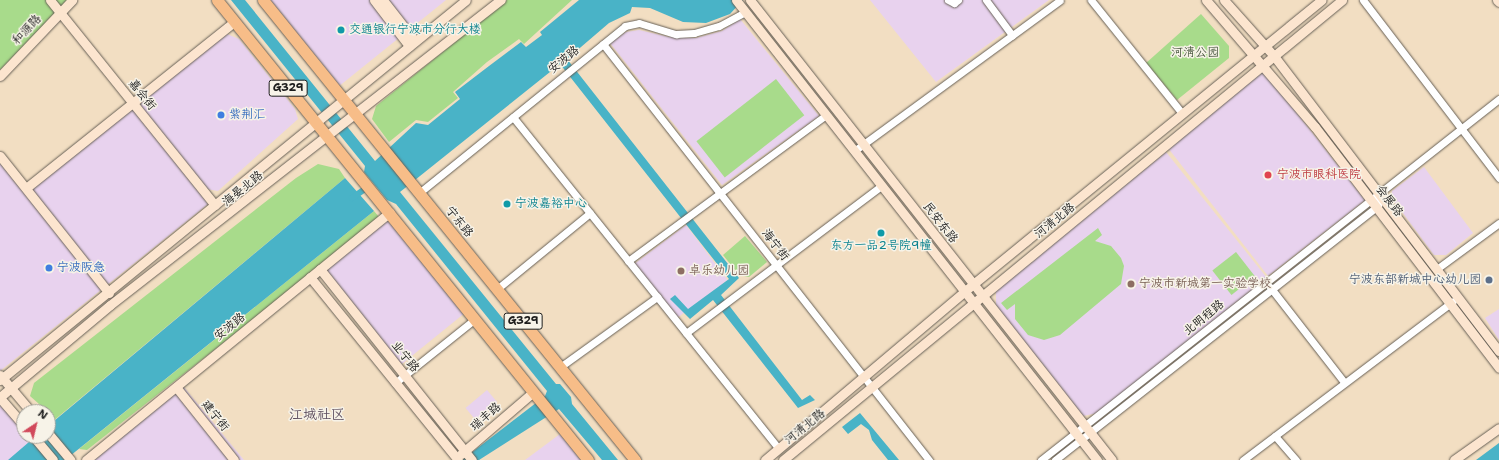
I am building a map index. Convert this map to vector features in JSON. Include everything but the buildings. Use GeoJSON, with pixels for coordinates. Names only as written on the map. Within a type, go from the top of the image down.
{"type":"FeatureCollection","features":[{"type":"Feature","properties":{"kind":"main road","name":"嘉会街"},"geometry":{"type":"LineString","coordinates":[[50,0],[215,205]]}},
{"type":"Feature","properties":{"kind":"main road","name":"和源路"},"geometry":{"type":"LineString","coordinates":[[0,76],[72,0]]}},
{"type":"Feature","properties":{"kind":"main road","name":"G329"},"geometry":{"type":"LineString","coordinates":[[217,0],[315,123],[390,212],[588,460]]}},
{"type":"Feature","properties":{"kind":"main road","name":"宁东路"},"geometry":{"type":"LineString","coordinates":[[263,0],[636,460]]}},
{"type":"Feature","properties":{"kind":"main road"},"geometry":{"type":"LineString","coordinates":[[374,0],[412,43]]}},
{"type":"Feature","properties":{"kind":"main road"},"geometry":{"type":"LineString","coordinates":[[383,0],[412,43]]}},
{"type":"Feature","properties":{"kind":"main road","name":"海晏北路"},"geometry":{"type":"LineString","coordinates":[[1,377],[109,293],[466,0]]}},
{"type":"Feature","properties":{"kind":"main road","name":"海晏北路"},"geometry":{"type":"LineString","coordinates":[[0,398],[500,0]]}},
{"type":"Feature","properties":{"kind":"main road","name":"民安东路"},"geometry":{"type":"LineString","coordinates":[[736,0],[973,304],[1097,460]]}},
{"type":"Feature","properties":{"kind":"main road","name":"民安东路"},"geometry":{"type":"LineString","coordinates":[[750,0],[972,285],[1112,460]]}},
{"type":"Feature","properties":{"kind":"main road","name":"会展路"},"geometry":{"type":"LineString","coordinates":[[1206,0],[1255,54],[1378,206],[1499,368]]}},
{"type":"Feature","properties":{"kind":"main road","name":"会展路"},"geometry":{"type":"LineString","coordinates":[[1224,0],[1274,56],[1460,296],[1499,351]]}},
{"type":"Feature","properties":{"kind":"main road","name":"河清北路"},"geometry":{"type":"LineString","coordinates":[[765,460],[965,293],[972,285],[1322,0]]}},
{"type":"Feature","properties":{"kind":"main road","name":"河清北路"},"geometry":{"type":"LineString","coordinates":[[786,459],[1342,0]]}},
{"type":"Feature","properties":{"kind":"main road"},"geometry":{"type":"LineString","coordinates":[[26,188],[234,22]]}},
{"type":"Feature","properties":{"kind":"main road"},"geometry":{"type":"LineString","coordinates":[[0,156],[109,293]]}},
{"type":"Feature","properties":{"kind":"main road","name":"安波路"},"geometry":{"type":"LineString","coordinates":[[86,460],[390,212]]}},
{"type":"Feature","properties":{"kind":"main road","name":"业宁路"},"geometry":{"type":"LineString","coordinates":[[320,269],[472,460]]}},
{"type":"Feature","properties":{"kind":"main road","name":"业宁路"},"geometry":{"type":"LineString","coordinates":[[310,277],[456,459]]}},
{"type":"Feature","properties":{"kind":"main road"},"geometry":{"type":"LineString","coordinates":[[1,377],[24,404]]}},
{"type":"Feature","properties":{"kind":"main road","name":"建宁街"},"geometry":{"type":"LineString","coordinates":[[176,387],[234,460]]}},
{"type":"Feature","properties":{"kind":"main road","name":"瑞丰路"},"geometry":{"type":"LineString","coordinates":[[456,459],[533,392]]}},
{"type":"Feature","properties":{"kind":"main road"},"geometry":{"type":"LineString","coordinates":[[0,398],[16,417]]}},
{"type":"Feature","properties":{"kind":"main road"},"geometry":{"type":"LineString","coordinates":[[1454,460],[1499,428]]}},
{"type":"Feature","properties":{"kind":"main road"},"geometry":{"type":"LineString","coordinates":[[56,442],[71,460]]}},
{"type":"Feature","properties":{"kind":"main road"},"geometry":{"type":"LineString","coordinates":[[39,444],[53,460]]}},
{"type":"Feature","properties":{"kind":"main road"},"geometry":{"type":"LineString","coordinates":[[778,449],[786,459]]}},
{"type":"Feature","properties":{"kind":"street"},"geometry":{"type":"LineString","coordinates":[[948,0],[954,3],[958,0]]}},
{"type":"Feature","properties":{"kind":"street"},"geometry":{"type":"LineString","coordinates":[[986,0],[1012,35]]}},
{"type":"Feature","properties":{"kind":"street"},"geometry":{"type":"LineString","coordinates":[[854,151],[1060,0]]}},
{"type":"Feature","properties":{"kind":"street"},"geometry":{"type":"LineString","coordinates":[[1091,0],[1182,113]]}},
{"type":"Feature","properties":{"kind":"street"},"geometry":{"type":"LineString","coordinates":[[1363,0],[1499,178]]}},
{"type":"Feature","properties":{"kind":"street","name":"安波路"},"geometry":{"type":"LineString","coordinates":[[419,193],[631,24],[650,25],[683,35],[719,26],[745,12]]}},
{"type":"Feature","properties":{"kind":"street","name":"海宁街"},"geometry":{"type":"LineString","coordinates":[[604,44],[930,460]]}},
{"type":"Feature","properties":{"kind":"street","name":"北明程路"},"geometry":{"type":"LineString","coordinates":[[1088,430],[1266,282],[1371,198],[1381,195],[1461,128],[1499,99]]}},
{"type":"Feature","properties":{"kind":"street"},"geometry":{"type":"LineString","coordinates":[[628,261],[826,115]]}},
{"type":"Feature","properties":{"kind":"street"},"geometry":{"type":"LineString","coordinates":[[513,117],[778,449]]}},
{"type":"Feature","properties":{"kind":"street"},"geometry":{"type":"LineString","coordinates":[[686,333],[881,186]]}},
{"type":"Feature","properties":{"kind":"street"},"geometry":{"type":"LineString","coordinates":[[1378,206],[1381,195]]}},
{"type":"Feature","properties":{"kind":"street","name":"北明程路"},"geometry":{"type":"LineString","coordinates":[[1055,460],[1079,437],[1272,290],[1378,206]]}},
{"type":"Feature","properties":{"kind":"street"},"geometry":{"type":"LineString","coordinates":[[497,289],[590,213]]}},
{"type":"Feature","properties":{"kind":"street"},"geometry":{"type":"LineString","coordinates":[[1438,268],[1499,223]]}},
{"type":"Feature","properties":{"kind":"street"},"geometry":{"type":"LineString","coordinates":[[1266,282],[1344,382]]}},
{"type":"Feature","properties":{"kind":"street"},"geometry":{"type":"LineString","coordinates":[[1243,460],[1344,382],[1460,296]]}},
{"type":"Feature","properties":{"kind":"street"},"geometry":{"type":"LineString","coordinates":[[560,367],[657,297]]}},
{"type":"Feature","properties":{"kind":"street"},"geometry":{"type":"LineString","coordinates":[[396,383],[475,319]]}},
{"type":"Feature","properties":{"kind":"street"},"geometry":{"type":"LineString","coordinates":[[1275,436],[1296,460]]}},
{"type":"Feature","properties":{"kind":"street","name":"北明程路"},"geometry":{"type":"LineString","coordinates":[[1041,460],[1079,437]]}},
{"type":"Feature","properties":{"kind":"shaded area"},"geometry":{"type":"Polygon","coordinates":[[[269,0],[446,0],[338,87],[269,0]]]}},
{"type":"Feature","properties":{"kind":"shaded area"},"geometry":{"type":"Polygon","coordinates":[[[870,0],[1049,0],[936,82],[870,0]]]}},
{"type":"Feature","properties":{"kind":"shaded area"},"geometry":{"type":"Polygon","coordinates":[[[740,19],[819,116],[722,185],[610,43],[626,32],[639,30],[669,37],[696,38],[722,31],[740,19]]]}},
{"type":"Feature","properties":{"kind":"shaded area","name":"紫荆汇"},"geometry":{"type":"Polygon","coordinates":[[[227,34],[239,39],[295,109],[298,119],[218,191],[206,189],[141,110],[141,102],[227,34]]]}},
{"type":"Feature","properties":{"kind":"shaded area","name":"宁波市眼科医院"},"geometry":{"type":"Polygon","coordinates":[[[1264,71],[1365,200],[1268,276],[1167,147],[1264,71]]]}},
{"type":"Feature","properties":{"kind":"shaded area","name":"宁波阪急"},"geometry":{"type":"Polygon","coordinates":[[[132,107],[208,204],[0,371],[0,163],[24,193],[132,107]]]}},
{"type":"Feature","properties":{"kind":"shaded area","name":"宁波市新城第一实验学校"},"geometry":{"type":"Polygon","coordinates":[[[1166,152],[1267,278],[1098,413],[1083,416],[996,307],[996,290],[1166,152]]]}},
{"type":"Feature","properties":{"kind":"shaded area"},"geometry":{"type":"Polygon","coordinates":[[[1424,167],[1473,233],[1446,255],[1434,255],[1391,197],[1392,191],[1424,167]]]}},
{"type":"Feature","properties":{"kind":"shaded area"},"geometry":{"type":"Polygon","coordinates":[[[388,217],[465,313],[401,365],[323,269],[388,217]]]}},
{"type":"Feature","properties":{"kind":"shaded area","name":"卓乐幼儿园"},"geometry":{"type":"Polygon","coordinates":[[[686,225],[728,280],[676,319],[635,264],[686,225]]]}},
{"type":"Feature","properties":{"kind":"shaded area","name":"宁波东部新城中心幼儿园"},"geometry":{"type":"Polygon","coordinates":[[[1499,309],[1499,340],[1485,318],[1499,309]]]}},
{"type":"Feature","properties":{"kind":"shaded area"},"geometry":{"type":"Polygon","coordinates":[[[183,386],[244,460],[92,460],[183,386]]]}},
{"type":"Feature","properties":{"kind":"shaded area"},"geometry":{"type":"Polygon","coordinates":[[[487,390],[497,402],[476,420],[466,408],[487,390]]]}},
{"type":"Feature","properties":{"kind":"shaded area"},"geometry":{"type":"Polygon","coordinates":[[[0,398],[16,417],[16,444],[40,444],[53,460],[0,460],[0,398]]]}},
{"type":"Feature","properties":{"kind":"shaded area"},"geometry":{"type":"Polygon","coordinates":[[[560,434],[581,460],[525,460],[560,434]]]}},
{"type":"Feature","properties":{"kind":"green space"},"geometry":{"type":"Polygon","coordinates":[[[0,0],[68,0],[0,70],[0,0]]]}},
{"type":"Feature","properties":{"kind":"green space"},"geometry":{"type":"Polygon","coordinates":[[[507,0],[572,0],[524,44],[519,39],[487,62],[453,92],[458,98],[428,122],[416,120],[389,142],[372,119],[376,106],[507,0]]]}},
{"type":"Feature","properties":{"kind":"green space","name":"河清公园"},"geometry":{"type":"Polygon","coordinates":[[[1201,14],[1229,46],[1229,58],[1177,100],[1146,63],[1201,14]]]}},
{"type":"Feature","properties":{"kind":"green space"},"geometry":{"type":"Polygon","coordinates":[[[776,79],[804,115],[725,177],[696,141],[776,79]]]}},
{"type":"Feature","properties":{"kind":"green space"},"geometry":{"type":"Polygon","coordinates":[[[318,164],[339,169],[345,178],[56,419],[56,404],[39,404],[30,396],[34,383],[296,178],[318,164]]]}},
{"type":"Feature","properties":{"kind":"green space"},"geometry":{"type":"Polygon","coordinates":[[[374,211],[379,217],[237,332],[87,450],[79,449],[374,211]]]}},
{"type":"Feature","properties":{"kind":"green space"},"geometry":{"type":"Polygon","coordinates":[[[1098,228],[1102,235],[1095,241],[1111,246],[1121,258],[1124,266],[1121,284],[1060,335],[1044,340],[1028,335],[1015,319],[1015,304],[1007,310],[1001,303],[1098,228]]]}},
{"type":"Feature","properties":{"kind":"green space"},"geometry":{"type":"Polygon","coordinates":[[[745,236],[767,262],[749,277],[739,275],[723,255],[745,236]]]}},
{"type":"Feature","properties":{"kind":"green space"},"geometry":{"type":"Polygon","coordinates":[[[1236,252],[1255,276],[1231,295],[1212,270],[1236,252]]]}},
{"type":"Feature","properties":{"kind":"water"},"geometry":{"type":"Polygon","coordinates":[[[231,0],[245,0],[375,161],[416,123],[428,125],[460,99],[455,92],[521,42],[526,47],[542,35],[540,32],[579,0],[743,0],[730,14],[706,23],[683,22],[650,8],[632,7],[630,13],[609,23],[567,59],[739,278],[721,295],[802,400],[810,395],[815,400],[798,408],[713,300],[690,319],[670,299],[675,295],[688,309],[729,279],[560,64],[400,192],[556,384],[560,384],[571,397],[572,404],[618,460],[602,460],[559,409],[479,460],[462,460],[545,396],[547,391],[396,204],[387,200],[364,172],[365,166],[231,0]]]}},
{"type":"Feature","properties":{"kind":"water"},"geometry":{"type":"Polygon","coordinates":[[[345,178],[374,211],[65,460],[8,460],[27,444],[56,444],[56,419],[345,178]]]}},
{"type":"Feature","properties":{"kind":"water"},"geometry":{"type":"Polygon","coordinates":[[[860,413],[899,460],[888,460],[872,440],[869,430],[861,424],[848,434],[842,427],[860,413]]]}},
{"type":"Feature","properties":{"kind":"water"},"geometry":{"type":"Polygon","coordinates":[[[1499,443],[1499,460],[1476,460],[1499,443]]]}},
{"type":"Feature","properties":{"kind":"waterway"},"geometry":{"type":"LineString","coordinates":[[352,198],[369,186]]}},
{"type":"Feature","properties":{"kind":"place","name":"交通银行宁波市分行大楼"},"geometry":{"type":"Point","coordinates":[341,30]}},
{"type":"Feature","properties":{"kind":"place","name":"紫荆汇"},"geometry":{"type":"Point","coordinates":[221,115]}},
{"type":"Feature","properties":{"kind":"place","name":"宁波市眼科医院"},"geometry":{"type":"Point","coordinates":[1268,175]}},
{"type":"Feature","properties":{"kind":"place","name":"宁波嘉裕中心"},"geometry":{"type":"Point","coordinates":[507,204]}},
{"type":"Feature","properties":{"kind":"place","name":"东方一品2号院9幢"},"geometry":{"type":"Point","coordinates":[881,233]}},
{"type":"Feature","properties":{"kind":"place","name":"宁波阪急"},"geometry":{"type":"Point","coordinates":[49,268]}},
{"type":"Feature","properties":{"kind":"place","name":"卓乐幼儿园"},"geometry":{"type":"Point","coordinates":[681,271]}},
{"type":"Feature","properties":{"kind":"place","name":"宁波东部新城中心幼儿园"},"geometry":{"type":"Point","coordinates":[1489,280]}},
{"type":"Feature","properties":{"kind":"place","name":"宁波市新城第一实验学校"},"geometry":{"type":"Point","coordinates":[1131,284]}},
{"type":"Feature","properties":{"kind":"district","name":"江城社区"},"geometry":{"type":"Point","coordinates":[317,414]}}]}
